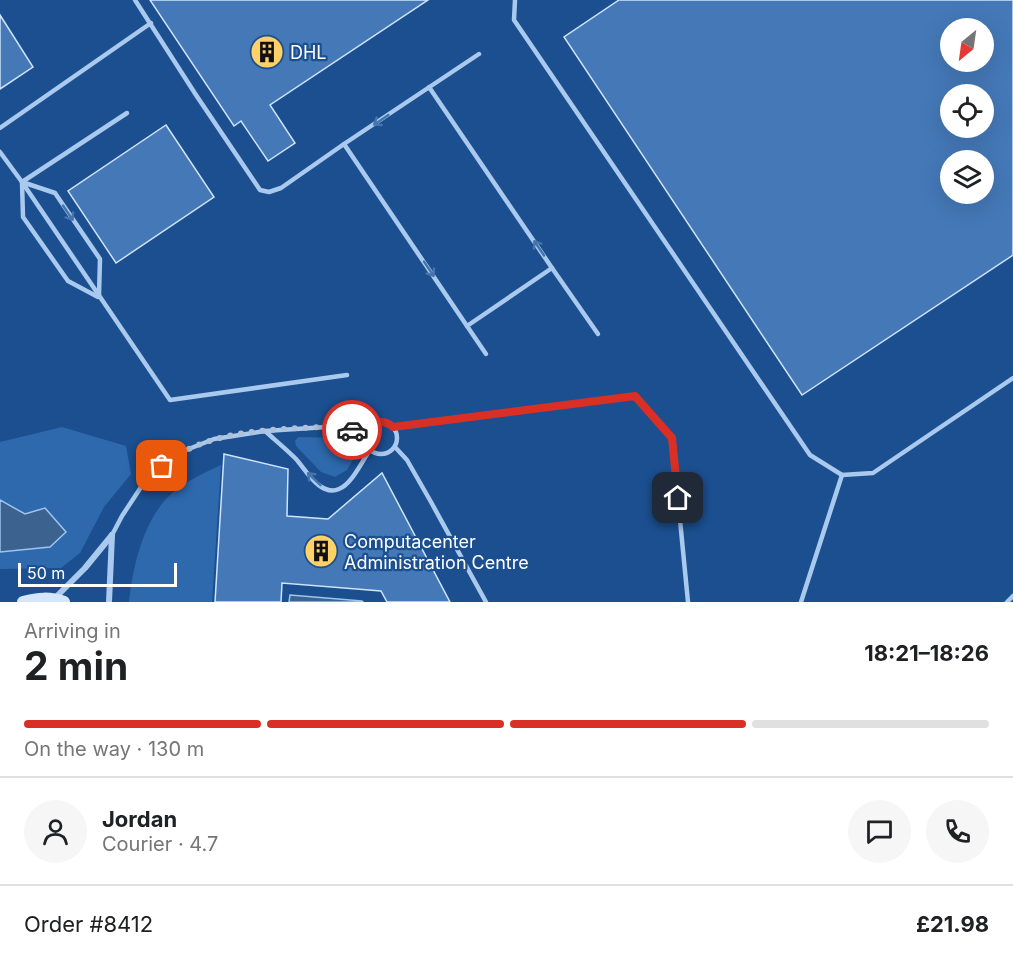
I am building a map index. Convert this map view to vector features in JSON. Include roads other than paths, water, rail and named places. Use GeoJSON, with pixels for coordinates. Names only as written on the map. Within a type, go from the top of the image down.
{"type":"FeatureCollection","features":[{"type":"Feature","properties":{"kind":"street"},"geometry":{"type":"LineString","coordinates":[[23,602],[40,598],[59,600],[112,535]]}},
{"type":"Feature","properties":{"kind":"street"},"geometry":{"type":"LineString","coordinates":[[109,602],[112,535]]}},
{"type":"Feature","properties":{"kind":"lane"},"geometry":{"type":"LineString","coordinates":[[135,0],[195,96],[260,190],[269,192],[281,188],[479,54]]}},
{"type":"Feature","properties":{"kind":"lane"},"geometry":{"type":"LineString","coordinates":[[515,0],[514,20],[810,455],[842,475],[873,473],[1013,378]]}},
{"type":"Feature","properties":{"kind":"lane"},"geometry":{"type":"LineString","coordinates":[[0,128],[151,23]]}},
{"type":"Feature","properties":{"kind":"lane"},"geometry":{"type":"LineString","coordinates":[[429,87],[598,334]]}},
{"type":"Feature","properties":{"kind":"lane"},"geometry":{"type":"LineString","coordinates":[[22,182],[127,113]]}},
{"type":"Feature","properties":{"kind":"lane"},"geometry":{"type":"LineString","coordinates":[[344,144],[486,354]]}},
{"type":"Feature","properties":{"kind":"lane"},"geometry":{"type":"LineString","coordinates":[[0,152],[170,400],[347,375]]}},
{"type":"Feature","properties":{"kind":"lane"},"geometry":{"type":"LineString","coordinates":[[22,182],[23,217],[68,281],[99,297]]}},
{"type":"Feature","properties":{"kind":"lane"},"geometry":{"type":"LineString","coordinates":[[22,182],[55,193],[100,260],[99,297]]}},
{"type":"Feature","properties":{"kind":"lane"},"geometry":{"type":"LineString","coordinates":[[467,326],[552,268]]}},
{"type":"Feature","properties":{"kind":"lane"},"geometry":{"type":"LineString","coordinates":[[393,427],[635,396],[672,438],[688,602]]}},
{"type":"Feature","properties":{"kind":"lane"},"geometry":{"type":"LineString","coordinates":[[385,422],[393,427],[397,436],[394,447],[380,454],[370,450],[365,435],[374,423],[385,422]]}},
{"type":"Feature","properties":{"kind":"lane"},"geometry":{"type":"LineString","coordinates":[[112,535],[147,478],[176,454],[214,439],[265,431],[342,426],[365,435]]}},
{"type":"Feature","properties":{"kind":"lane"},"geometry":{"type":"LineString","coordinates":[[265,431],[296,459],[312,479],[323,488],[332,490],[340,489],[352,477],[370,450]]}},
{"type":"Feature","properties":{"kind":"lane"},"geometry":{"type":"LineString","coordinates":[[394,447],[406,460],[431,502],[486,602]]}},
{"type":"Feature","properties":{"kind":"lane"},"geometry":{"type":"LineString","coordinates":[[801,602],[842,475]]}},
{"type":"Feature","properties":{"kind":"lane"},"geometry":{"type":"LineString","coordinates":[[1006,602],[1013,596]]}},
{"type":"Feature","properties":{"kind":"place","name":"DHL"},"geometry":{"type":"Point","coordinates":[267,52]}},
{"type":"Feature","properties":{"kind":"place","name":"Computacenter Administration Centre"},"geometry":{"type":"Point","coordinates":[321,551]}}]}
